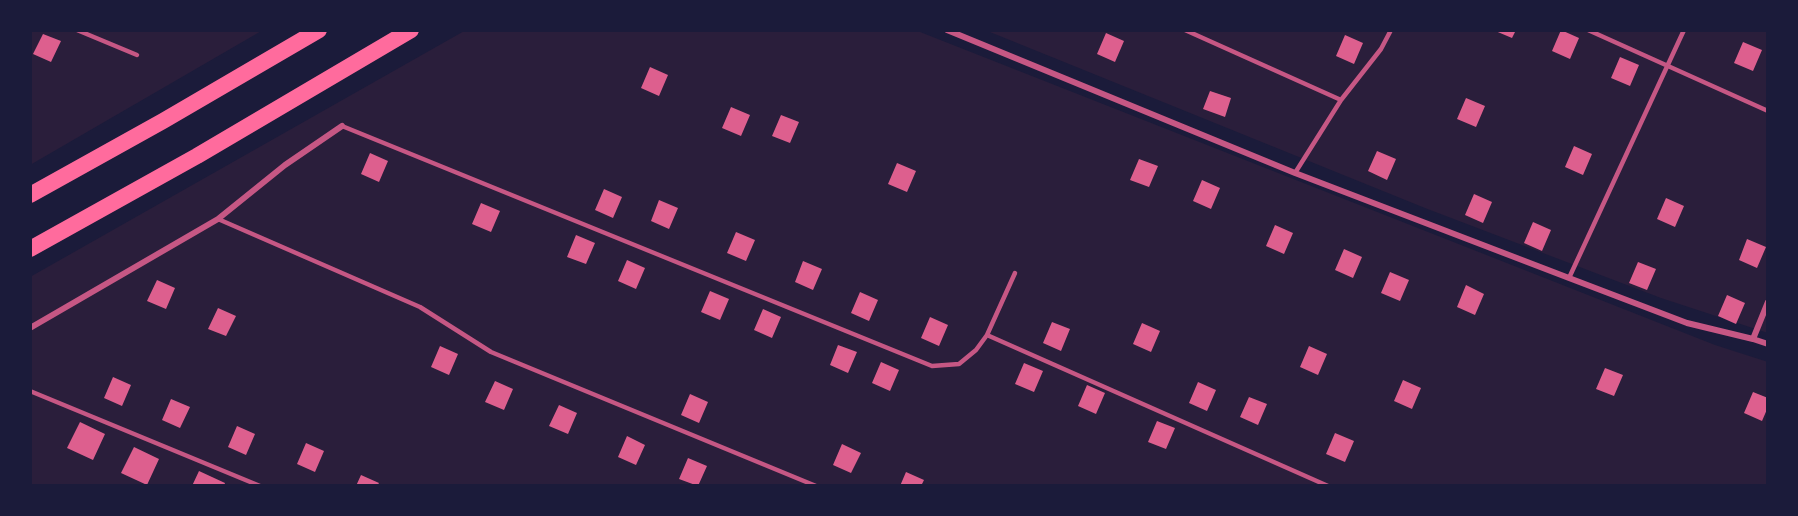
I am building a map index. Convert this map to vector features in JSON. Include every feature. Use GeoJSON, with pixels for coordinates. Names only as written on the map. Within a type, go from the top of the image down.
{"type":"FeatureCollection","features":[{"type":"Feature","properties":{"kind":"highway"},"geometry":{"type":"LineString","coordinates":[[30,195],[163,121],[318,30]]}},
{"type":"Feature","properties":{"kind":"highway"},"geometry":{"type":"LineString","coordinates":[[30,249],[197,156],[411,30]]}},
{"type":"Feature","properties":{"kind":"street"},"geometry":{"type":"LineString","coordinates":[[947,30],[1295,173],[1569,278],[1687,323],[1768,344]]}},
{"type":"Feature","properties":{"kind":"street"},"geometry":{"type":"LineString","coordinates":[[30,328],[218,219],[285,165],[342,126]]}},
{"type":"Feature","properties":{"kind":"street"},"geometry":{"type":"LineString","coordinates":[[1753,339],[1768,302]]}},
{"type":"Feature","properties":{"kind":"lane"},"geometry":{"type":"LineString","coordinates":[[77,30],[137,56]]}},
{"type":"Feature","properties":{"kind":"lane"},"geometry":{"type":"LineString","coordinates":[[1185,30],[1341,100]]}},
{"type":"Feature","properties":{"kind":"lane"},"geometry":{"type":"LineString","coordinates":[[1295,173],[1341,100],[1381,49],[1391,30]]}},
{"type":"Feature","properties":{"kind":"lane"},"geometry":{"type":"LineString","coordinates":[[1588,30],[1768,111]]}},
{"type":"Feature","properties":{"kind":"lane"},"geometry":{"type":"LineString","coordinates":[[1569,278],[1684,30]]}},
{"type":"Feature","properties":{"kind":"lane"},"geometry":{"type":"LineString","coordinates":[[342,126],[932,366],[959,364],[976,350],[987,335],[1015,273]]}},
{"type":"Feature","properties":{"kind":"lane"},"geometry":{"type":"LineString","coordinates":[[218,219],[420,308],[491,352],[816,486]]}},
{"type":"Feature","properties":{"kind":"lane"},"geometry":{"type":"LineString","coordinates":[[987,335],[1328,486]]}},
{"type":"Feature","properties":{"kind":"lane"},"geometry":{"type":"LineString","coordinates":[[30,390],[260,486]]}},
{"type":"Feature","properties":{"kind":"shaded area"},"geometry":{"type":"Polygon","coordinates":[[[30,30],[263,30],[30,165],[30,30]]]}},
{"type":"Feature","properties":{"kind":"shaded area"},"geometry":{"type":"Polygon","coordinates":[[[466,30],[915,30],[1715,345],[1768,362],[1768,486],[30,486],[30,277],[466,30]]]}},
{"type":"Feature","properties":{"kind":"shaded area"},"geometry":{"type":"Polygon","coordinates":[[[985,30],[1768,30],[1768,333],[1661,298],[1425,208],[985,30]]]}},
{"type":"Feature","properties":{"kind":"building"},"geometry":{"type":"Polygon","coordinates":[[[1493,30],[1516,30],[1512,38],[1493,30]]]}},
{"type":"Feature","properties":{"kind":"building"},"geometry":{"type":"Polygon","coordinates":[[[1561,30],[1579,38],[1570,59],[1552,51],[1561,30]]]}},
{"type":"Feature","properties":{"kind":"building"},"geometry":{"type":"Polygon","coordinates":[[[1106,33],[1124,41],[1115,62],[1097,54],[1106,33]]]}},
{"type":"Feature","properties":{"kind":"building"},"geometry":{"type":"Polygon","coordinates":[[[43,34],[61,41],[51,62],[33,54],[43,34]]]}},
{"type":"Feature","properties":{"kind":"building"},"geometry":{"type":"Polygon","coordinates":[[[1345,35],[1363,43],[1354,64],[1336,56],[1345,35]]]}},
{"type":"Feature","properties":{"kind":"building"},"geometry":{"type":"Polygon","coordinates":[[[1743,42],[1762,50],[1753,71],[1734,63],[1743,42]]]}},
{"type":"Feature","properties":{"kind":"building"},"geometry":{"type":"Polygon","coordinates":[[[1620,57],[1639,65],[1630,86],[1611,78],[1620,57]]]}},
{"type":"Feature","properties":{"kind":"building"},"geometry":{"type":"Polygon","coordinates":[[[650,67],[668,75],[659,96],[641,88],[650,67]]]}},
{"type":"Feature","properties":{"kind":"building"},"geometry":{"type":"Polygon","coordinates":[[[1210,91],[1231,98],[1225,117],[1203,109],[1210,91]]]}},
{"type":"Feature","properties":{"kind":"building"},"geometry":{"type":"Polygon","coordinates":[[[1466,98],[1485,106],[1476,127],[1457,119],[1466,98]]]}},
{"type":"Feature","properties":{"kind":"building"},"geometry":{"type":"Polygon","coordinates":[[[731,107],[750,115],[741,136],[722,128],[731,107]]]}},
{"type":"Feature","properties":{"kind":"building"},"geometry":{"type":"Polygon","coordinates":[[[781,115],[799,122],[790,143],[772,136],[781,115]]]}},
{"type":"Feature","properties":{"kind":"building"},"geometry":{"type":"Polygon","coordinates":[[[1574,146],[1592,154],[1583,175],[1565,167],[1574,146]]]}},
{"type":"Feature","properties":{"kind":"building"},"geometry":{"type":"Polygon","coordinates":[[[1377,151],[1396,159],[1387,180],[1368,171],[1377,151]]]}},
{"type":"Feature","properties":{"kind":"building"},"geometry":{"type":"Polygon","coordinates":[[[370,153],[388,161],[379,182],[361,174],[370,153]]]}},
{"type":"Feature","properties":{"kind":"building"},"geometry":{"type":"Polygon","coordinates":[[[1139,159],[1158,166],[1149,187],[1130,180],[1139,159]]]}},
{"type":"Feature","properties":{"kind":"building"},"geometry":{"type":"Polygon","coordinates":[[[897,163],[916,171],[907,192],[888,184],[897,163]]]}},
{"type":"Feature","properties":{"kind":"building"},"geometry":{"type":"Polygon","coordinates":[[[1202,180],[1220,188],[1211,209],[1193,201],[1202,180]]]}},
{"type":"Feature","properties":{"kind":"building"},"geometry":{"type":"Polygon","coordinates":[[[604,189],[622,197],[613,218],[595,210],[604,189]]]}},
{"type":"Feature","properties":{"kind":"building"},"geometry":{"type":"Polygon","coordinates":[[[1474,194],[1492,202],[1483,223],[1465,215],[1474,194]]]}},
{"type":"Feature","properties":{"kind":"building"},"geometry":{"type":"Polygon","coordinates":[[[1666,198],[1684,206],[1675,227],[1657,219],[1666,198]]]}},
{"type":"Feature","properties":{"kind":"building"},"geometry":{"type":"Polygon","coordinates":[[[659,200],[678,208],[669,229],[651,221],[659,200]]]}},
{"type":"Feature","properties":{"kind":"building"},"geometry":{"type":"Polygon","coordinates":[[[481,203],[500,211],[491,232],[472,224],[481,203]]]}},
{"type":"Feature","properties":{"kind":"building"},"geometry":{"type":"Polygon","coordinates":[[[1533,222],[1551,230],[1542,251],[1524,243],[1533,222]]]}},
{"type":"Feature","properties":{"kind":"building"},"geometry":{"type":"Polygon","coordinates":[[[1275,225],[1293,233],[1284,254],[1266,246],[1275,225]]]}},
{"type":"Feature","properties":{"kind":"building"},"geometry":{"type":"Polygon","coordinates":[[[736,232],[755,240],[746,261],[727,253],[736,232]]]}},
{"type":"Feature","properties":{"kind":"building"},"geometry":{"type":"Polygon","coordinates":[[[576,235],[595,243],[586,264],[567,257],[576,235]]]}},
{"type":"Feature","properties":{"kind":"building"},"geometry":{"type":"Polygon","coordinates":[[[1747,239],[1766,247],[1757,268],[1739,260],[1747,239]]]}},
{"type":"Feature","properties":{"kind":"building"},"geometry":{"type":"Polygon","coordinates":[[[1344,249],[1362,257],[1353,278],[1335,270],[1344,249]]]}},
{"type":"Feature","properties":{"kind":"building"},"geometry":{"type":"Polygon","coordinates":[[[627,260],[645,268],[636,289],[618,281],[627,260]]]}},
{"type":"Feature","properties":{"kind":"building"},"geometry":{"type":"Polygon","coordinates":[[[803,261],[822,269],[813,290],[795,282],[803,261]]]}},
{"type":"Feature","properties":{"kind":"building"},"geometry":{"type":"Polygon","coordinates":[[[1638,262],[1656,269],[1647,290],[1629,283],[1638,262]]]}},
{"type":"Feature","properties":{"kind":"building"},"geometry":{"type":"Polygon","coordinates":[[[1390,272],[1409,280],[1400,301],[1381,293],[1390,272]]]}},
{"type":"Feature","properties":{"kind":"building"},"geometry":{"type":"Polygon","coordinates":[[[157,280],[175,288],[166,309],[147,301],[157,280]]]}},
{"type":"Feature","properties":{"kind":"building"},"geometry":{"type":"Polygon","coordinates":[[[1466,285],[1484,294],[1475,315],[1457,307],[1466,285]]]}},
{"type":"Feature","properties":{"kind":"building"},"geometry":{"type":"Polygon","coordinates":[[[710,291],[729,299],[720,320],[701,312],[710,291]]]}},
{"type":"Feature","properties":{"kind":"building"},"geometry":{"type":"Polygon","coordinates":[[[860,292],[878,300],[869,321],[851,313],[860,292]]]}},
{"type":"Feature","properties":{"kind":"building"},"geometry":{"type":"Polygon","coordinates":[[[1727,295],[1745,303],[1736,324],[1718,316],[1727,295]]]}},
{"type":"Feature","properties":{"kind":"building"},"geometry":{"type":"Polygon","coordinates":[[[218,308],[236,316],[226,336],[208,329],[218,308]]]}},
{"type":"Feature","properties":{"kind":"building"},"geometry":{"type":"Polygon","coordinates":[[[763,309],[781,317],[772,338],[754,330],[763,309]]]}},
{"type":"Feature","properties":{"kind":"building"},"geometry":{"type":"Polygon","coordinates":[[[930,317],[948,325],[939,346],[921,338],[930,317]]]}},
{"type":"Feature","properties":{"kind":"building"},"geometry":{"type":"Polygon","coordinates":[[[1052,322],[1070,329],[1061,351],[1043,343],[1052,322]]]}},
{"type":"Feature","properties":{"kind":"building"},"geometry":{"type":"Polygon","coordinates":[[[1142,323],[1160,331],[1151,352],[1133,344],[1142,323]]]}},
{"type":"Feature","properties":{"kind":"building"},"geometry":{"type":"Polygon","coordinates":[[[838,345],[857,352],[848,373],[830,365],[838,345]]]}},
{"type":"Feature","properties":{"kind":"building"},"geometry":{"type":"Polygon","coordinates":[[[440,346],[458,354],[449,375],[431,367],[440,346]]]}},
{"type":"Feature","properties":{"kind":"building"},"geometry":{"type":"Polygon","coordinates":[[[1309,346],[1327,354],[1318,375],[1300,367],[1309,346]]]}},
{"type":"Feature","properties":{"kind":"building"},"geometry":{"type":"Polygon","coordinates":[[[881,362],[899,370],[890,391],[872,383],[881,362]]]}},
{"type":"Feature","properties":{"kind":"building"},"geometry":{"type":"Polygon","coordinates":[[[1024,363],[1043,371],[1034,392],[1015,384],[1024,363]]]}},
{"type":"Feature","properties":{"kind":"building"},"geometry":{"type":"Polygon","coordinates":[[[1605,368],[1623,375],[1614,396],[1596,389],[1605,368]]]}},
{"type":"Feature","properties":{"kind":"building"},"geometry":{"type":"Polygon","coordinates":[[[113,377],[131,385],[122,406],[104,398],[113,377]]]}},
{"type":"Feature","properties":{"kind":"building"},"geometry":{"type":"Polygon","coordinates":[[[1403,380],[1421,388],[1412,409],[1394,401],[1403,380]]]}},
{"type":"Feature","properties":{"kind":"building"},"geometry":{"type":"Polygon","coordinates":[[[495,381],[513,389],[504,410],[485,402],[495,381]]]}},
{"type":"Feature","properties":{"kind":"building"},"geometry":{"type":"Polygon","coordinates":[[[1198,382],[1216,390],[1207,411],[1189,403],[1198,382]]]}},
{"type":"Feature","properties":{"kind":"building"},"geometry":{"type":"Polygon","coordinates":[[[1087,385],[1105,393],[1096,414],[1078,406],[1087,385]]]}},
{"type":"Feature","properties":{"kind":"building"},"geometry":{"type":"Polygon","coordinates":[[[1753,392],[1768,398],[1768,407],[1762,421],[1744,413],[1753,392]]]}},
{"type":"Feature","properties":{"kind":"building"},"geometry":{"type":"Polygon","coordinates":[[[690,394],[708,402],[699,423],[681,415],[690,394]]]}},
{"type":"Feature","properties":{"kind":"building"},"geometry":{"type":"Polygon","coordinates":[[[1249,397],[1267,404],[1258,425],[1240,417],[1249,397]]]}},
{"type":"Feature","properties":{"kind":"building"},"geometry":{"type":"Polygon","coordinates":[[[171,399],[190,407],[180,428],[162,420],[171,399]]]}},
{"type":"Feature","properties":{"kind":"building"},"geometry":{"type":"Polygon","coordinates":[[[559,405],[577,413],[568,434],[549,426],[559,405]]]}},
{"type":"Feature","properties":{"kind":"building"},"geometry":{"type":"Polygon","coordinates":[[[1157,421],[1175,428],[1166,449],[1148,442],[1157,421]]]}},
{"type":"Feature","properties":{"kind":"building"},"geometry":{"type":"Polygon","coordinates":[[[80,422],[105,434],[93,460],[67,448],[80,422]]]}},
{"type":"Feature","properties":{"kind":"building"},"geometry":{"type":"Polygon","coordinates":[[[237,426],[255,434],[246,455],[228,447],[237,426]]]}},
{"type":"Feature","properties":{"kind":"building"},"geometry":{"type":"Polygon","coordinates":[[[1335,433],[1354,441],[1345,462],[1326,454],[1335,433]]]}},
{"type":"Feature","properties":{"kind":"building"},"geometry":{"type":"Polygon","coordinates":[[[627,436],[645,445],[636,465],[618,457],[627,436]]]}},
{"type":"Feature","properties":{"kind":"building"},"geometry":{"type":"Polygon","coordinates":[[[306,443],[324,451],[315,472],[297,464],[306,443]]]}},
{"type":"Feature","properties":{"kind":"building"},"geometry":{"type":"Polygon","coordinates":[[[842,444],[861,453],[851,473],[833,465],[842,444]]]}},
{"type":"Feature","properties":{"kind":"building"},"geometry":{"type":"Polygon","coordinates":[[[134,447],[159,459],[147,485],[121,473],[134,447]]]}},
{"type":"Feature","properties":{"kind":"building"},"geometry":{"type":"Polygon","coordinates":[[[688,458],[707,466],[698,486],[679,479],[688,458]]]}},
{"type":"Feature","properties":{"kind":"building"},"geometry":{"type":"Polygon","coordinates":[[[199,471],[225,483],[224,486],[192,486],[199,471]]]}},
{"type":"Feature","properties":{"kind":"building"},"geometry":{"type":"Polygon","coordinates":[[[906,472],[924,480],[921,486],[900,486],[906,472]]]}},
{"type":"Feature","properties":{"kind":"building"},"geometry":{"type":"Polygon","coordinates":[[[361,475],[379,483],[377,486],[356,486],[361,475]]]}}]}
